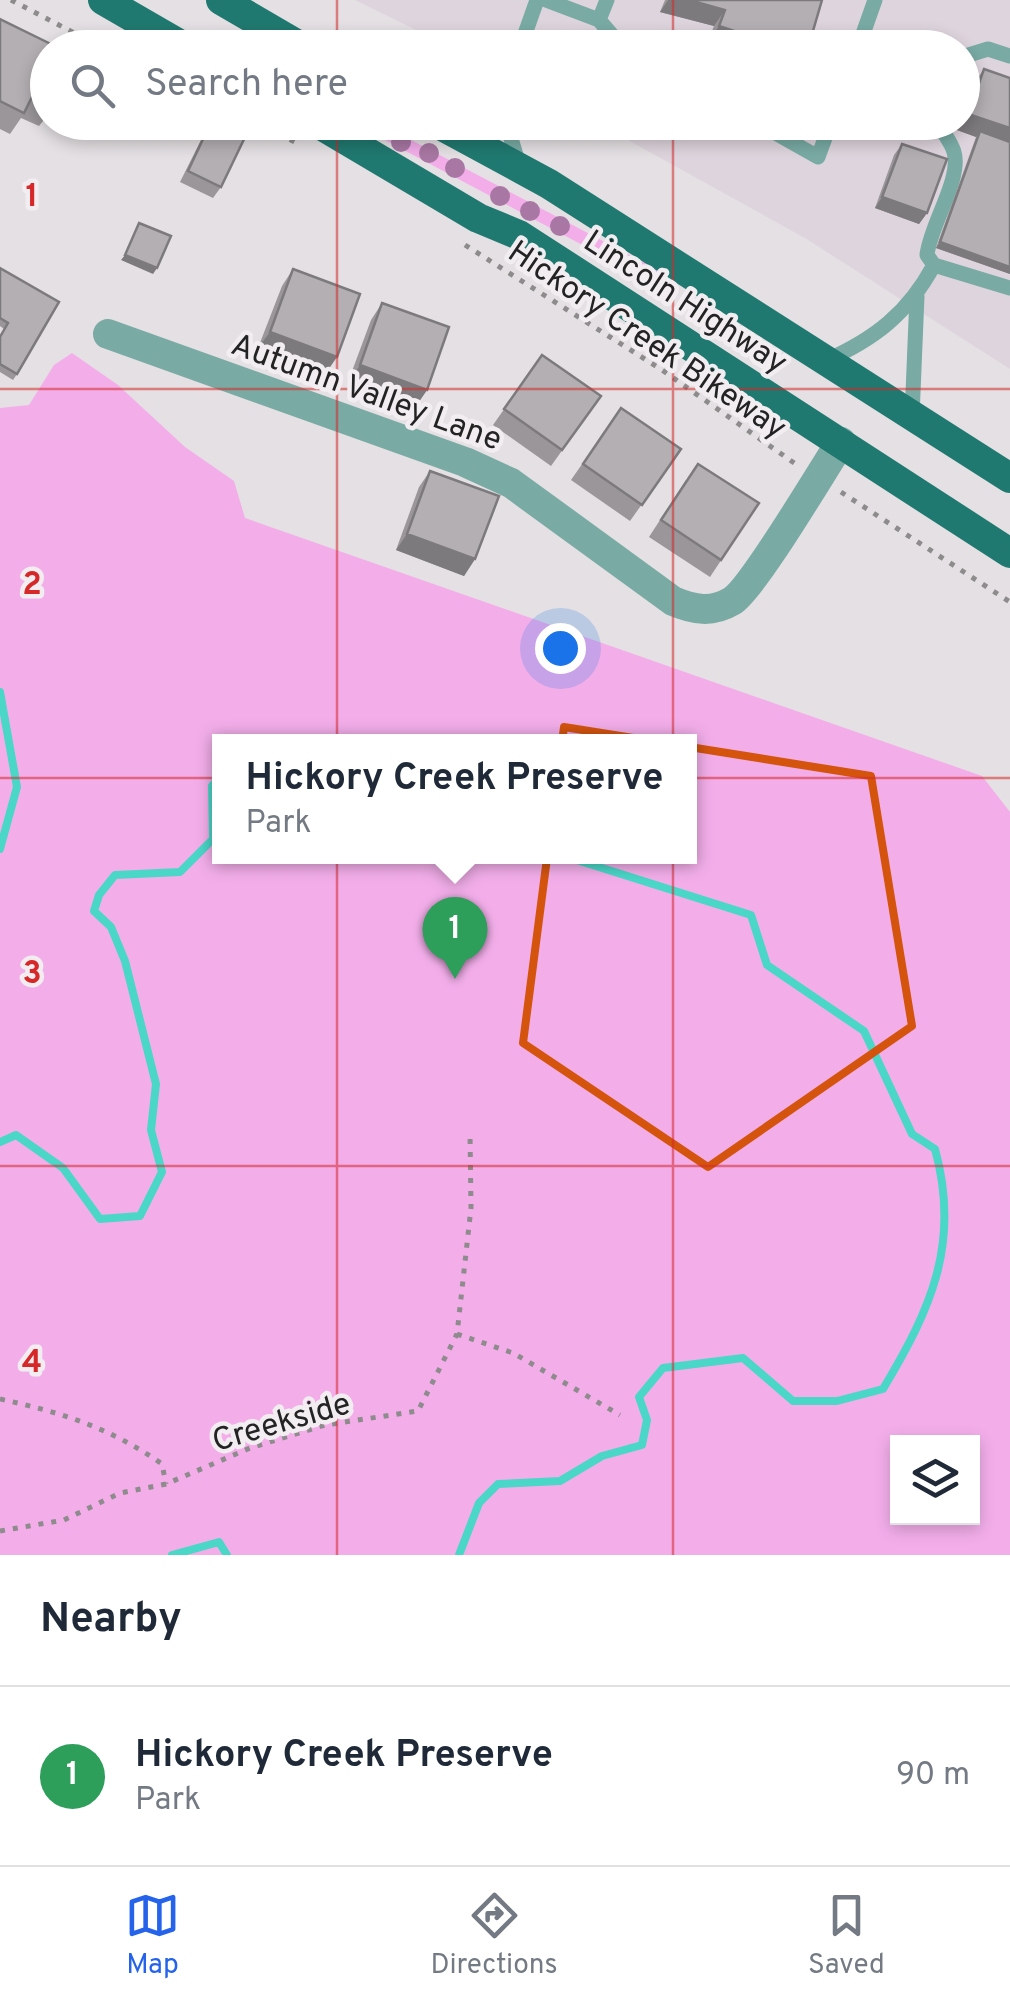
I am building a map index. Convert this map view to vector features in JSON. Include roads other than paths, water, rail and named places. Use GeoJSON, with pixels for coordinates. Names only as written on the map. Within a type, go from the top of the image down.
{"type":"FeatureCollection","features":[{"type":"Feature","properties":{"kind":"main road"},"geometry":{"type":"LineString","coordinates":[[103,0],[155,30]]}},
{"type":"Feature","properties":{"kind":"main road"},"geometry":{"type":"LineString","coordinates":[[222,0],[273,30]]}},
{"type":"Feature","properties":{"kind":"main road","name":"Lincoln Highway"},"geometry":{"type":"LineString","coordinates":[[320,140],[478,218],[519,234],[1010,553]]}},
{"type":"Feature","properties":{"kind":"main road","name":"Lincoln Highway"},"geometry":{"type":"LineString","coordinates":[[468,140],[526,172],[1010,478]]}},
{"type":"Feature","properties":{"kind":"street","name":"Autumn Valley Lane"},"geometry":{"type":"LineString","coordinates":[[108,334],[511,482],[673,601],[691,608],[710,610],[740,595],[841,442]]}},
{"type":"Feature","properties":{"kind":"lane"},"geometry":{"type":"LineString","coordinates":[[526,30],[537,0]]}},
{"type":"Feature","properties":{"kind":"lane"},"geometry":{"type":"LineString","coordinates":[[546,0],[599,20],[608,30]]}},
{"type":"Feature","properties":{"kind":"lane"},"geometry":{"type":"LineString","coordinates":[[599,20],[607,0]]}},
{"type":"Feature","properties":{"kind":"lane"},"geometry":{"type":"LineString","coordinates":[[864,30],[875,0]]}},
{"type":"Feature","properties":{"kind":"lane"},"geometry":{"type":"LineString","coordinates":[[980,51],[988,49],[1010,56]]}},
{"type":"Feature","properties":{"kind":"lane"},"geometry":{"type":"LineString","coordinates":[[510,140],[516,162],[526,172]]}},
{"type":"Feature","properties":{"kind":"lane"},"geometry":{"type":"LineString","coordinates":[[787,140],[818,158],[824,140]]}},
{"type":"Feature","properties":{"kind":"lane"},"geometry":{"type":"LineString","coordinates":[[948,140],[956,169],[929,238],[927,255],[934,265],[1010,288]]}},
{"type":"Feature","properties":{"kind":"lane"},"geometry":{"type":"LineString","coordinates":[[825,361],[890,326],[917,296],[934,265]]}},
{"type":"Feature","properties":{"kind":"lane"},"geometry":{"type":"LineString","coordinates":[[912,417],[917,296]]}},
{"type":"Feature","properties":{"kind":"waterway"},"geometry":{"type":"LineString","coordinates":[[0,692],[17,787],[0,849]]}},
{"type":"Feature","properties":{"kind":"waterway"},"geometry":{"type":"LineString","coordinates":[[0,1142],[16,1135],[63,1168],[100,1219],[140,1216],[162,1172],[151,1130],[156,1084],[125,961],[111,927],[94,911],[99,895],[115,875],[180,872],[212,840]]}},
{"type":"Feature","properties":{"kind":"waterway"},"geometry":{"type":"LineString","coordinates":[[459,1555],[479,1503],[498,1484],[560,1481],[602,1456],[642,1445],[647,1420],[639,1397],[663,1368],[743,1358],[793,1401],[837,1401],[883,1389],[927,1303],[943,1245],[945,1215],[935,1149],[912,1134],[864,1031],[767,965],[751,915],[589,864]]}},
{"type":"Feature","properties":{"kind":"waterway"},"geometry":{"type":"LineString","coordinates":[[172,1555],[219,1542],[227,1555]]}},
{"type":"Feature","properties":{"kind":"place","name":"Hickory Creek Preserve"},"geometry":{"type":"Point","coordinates":[455,979]}}]}
